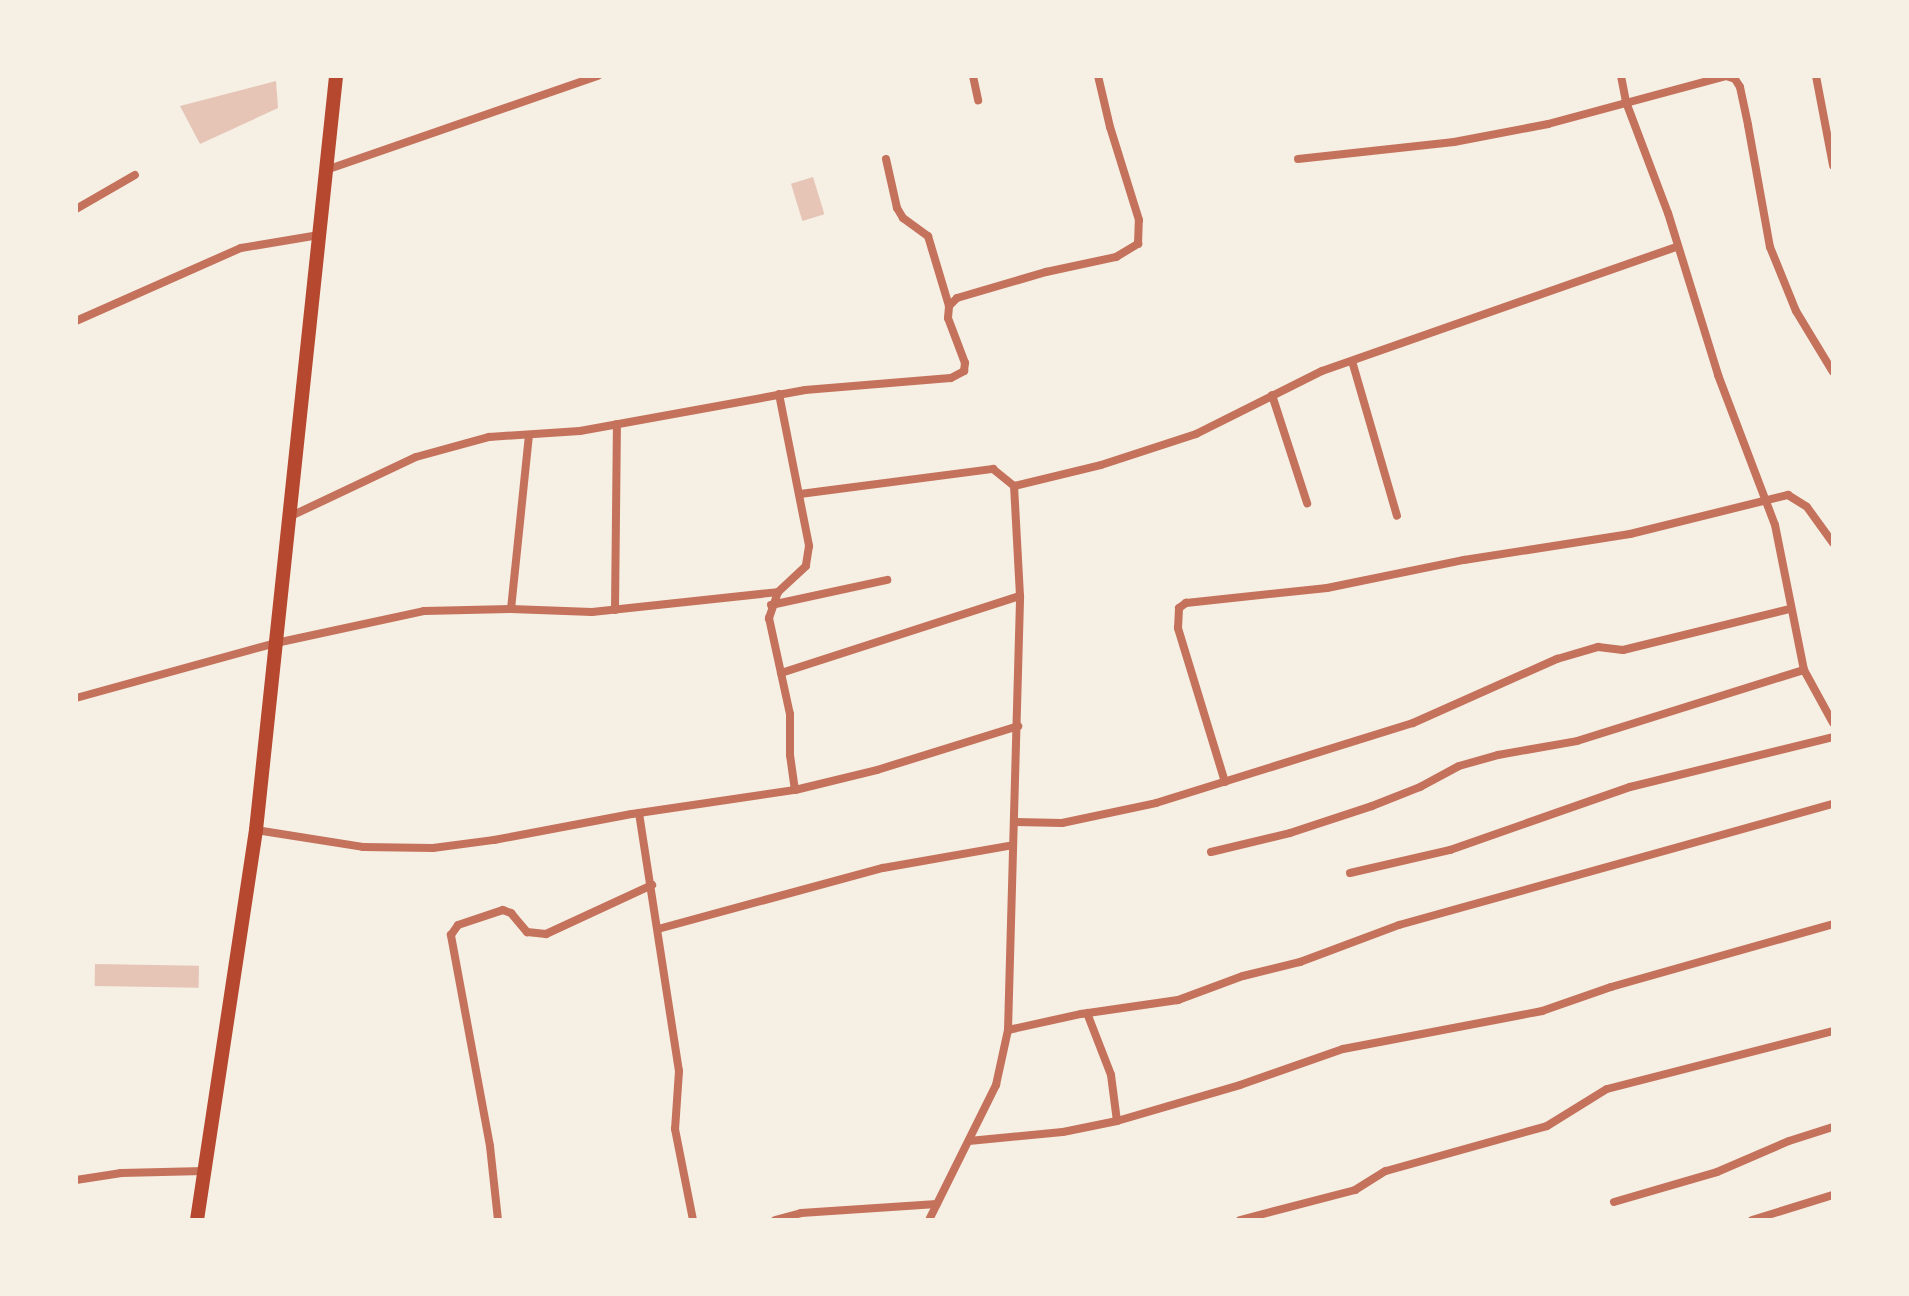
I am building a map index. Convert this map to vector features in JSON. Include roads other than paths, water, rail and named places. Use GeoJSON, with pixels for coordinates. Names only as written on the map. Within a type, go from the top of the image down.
{"type":"FeatureCollection","features":[{"type":"Feature","properties":{"kind":"main road"},"geometry":{"type":"LineString","coordinates":[[197,1220],[256,830],[336,76]]}},
{"type":"Feature","properties":{"kind":"street"},"geometry":{"type":"LineString","coordinates":[[326,170],[598,76]]}},
{"type":"Feature","properties":{"kind":"street"},"geometry":{"type":"LineString","coordinates":[[973,76],[978,100]]}},
{"type":"Feature","properties":{"kind":"street"},"geometry":{"type":"LineString","coordinates":[[949,306],[957,298],[986,289],[1116,257],[1138,244],[1139,220],[1110,127],[1098,76]]}},
{"type":"Feature","properties":{"kind":"street"},"geometry":{"type":"LineString","coordinates":[[1621,76],[1626,102],[1718,375],[1767,499],[1804,670],[1833,723]]}},
{"type":"Feature","properties":{"kind":"street"},"geometry":{"type":"LineString","coordinates":[[1298,159],[1454,142],[1548,124],[1710,78],[1746,76]]}},
{"type":"Feature","properties":{"kind":"street"},"geometry":{"type":"LineString","coordinates":[[1816,76],[1833,165]]}},
{"type":"Feature","properties":{"kind":"street"},"geometry":{"type":"LineString","coordinates":[[1735,79],[1748,125],[1770,247],[1796,311],[1833,372]]}},
{"type":"Feature","properties":{"kind":"street"},"geometry":{"type":"LineString","coordinates":[[289,517],[416,457],[489,437],[529,436],[617,424],[779,394],[951,378],[964,371],[965,363],[948,318],[949,306],[928,236],[903,218],[897,208],[886,159]]}},
{"type":"Feature","properties":{"kind":"street"},"geometry":{"type":"LineString","coordinates":[[76,209],[135,175]]}},
{"type":"Feature","properties":{"kind":"street"},"geometry":{"type":"LineString","coordinates":[[76,321],[241,248],[319,235]]}},
{"type":"Feature","properties":{"kind":"street"},"geometry":{"type":"LineString","coordinates":[[1014,486],[1101,465],[1196,434],[1311,375],[1677,247]]}},
{"type":"Feature","properties":{"kind":"street"},"geometry":{"type":"LineString","coordinates":[[1352,361],[1397,516]]}},
{"type":"Feature","properties":{"kind":"street"},"geometry":{"type":"LineString","coordinates":[[779,394],[808,533],[806,566],[778,592],[769,618],[790,714],[790,755],[795,790]]}},
{"type":"Feature","properties":{"kind":"street"},"geometry":{"type":"LineString","coordinates":[[1272,395],[1307,503]]}},
{"type":"Feature","properties":{"kind":"street"},"geometry":{"type":"LineString","coordinates":[[615,610],[617,424]]}},
{"type":"Feature","properties":{"kind":"street"},"geometry":{"type":"LineString","coordinates":[[511,609],[529,436]]}},
{"type":"Feature","properties":{"kind":"street"},"geometry":{"type":"LineString","coordinates":[[800,494],[993,469],[1014,486],[1020,596],[1008,1030],[996,1085],[929,1220]]}},
{"type":"Feature","properties":{"kind":"street"},"geometry":{"type":"LineString","coordinates":[[1225,782],[1178,628],[1179,608],[1186,603],[1327,588],[1464,560],[1630,534],[1788,495],[1807,507],[1833,543]]}},
{"type":"Feature","properties":{"kind":"street"},"geometry":{"type":"LineString","coordinates":[[771,605],[887,580]]}},
{"type":"Feature","properties":{"kind":"street"},"geometry":{"type":"LineString","coordinates":[[76,698],[276,643],[424,611],[511,609],[563,613],[778,592]]}},
{"type":"Feature","properties":{"kind":"street"},"geometry":{"type":"LineString","coordinates":[[781,673],[1020,596]]}},
{"type":"Feature","properties":{"kind":"street"},"geometry":{"type":"LineString","coordinates":[[1014,822],[1062,823],[1156,803],[1413,723],[1557,659],[1598,647],[1623,650],[1790,609]]}},
{"type":"Feature","properties":{"kind":"street"},"geometry":{"type":"LineString","coordinates":[[1211,852],[1290,833],[1372,806],[1420,787],[1459,766],[1498,755],[1577,741],[1804,670]]}},
{"type":"Feature","properties":{"kind":"street"},"geometry":{"type":"LineString","coordinates":[[256,830],[363,847],[433,848],[795,790],[877,770],[1018,726]]}},
{"type":"Feature","properties":{"kind":"street"},"geometry":{"type":"LineString","coordinates":[[1350,873],[1450,850],[1630,787],[1833,737]]}},
{"type":"Feature","properties":{"kind":"street"},"geometry":{"type":"LineString","coordinates":[[1008,1030],[1087,1013],[1178,1000],[1243,976],[1300,962],[1399,925],[1833,804]]}},
{"type":"Feature","properties":{"kind":"street"},"geometry":{"type":"LineString","coordinates":[[639,813],[679,1071],[675,1129],[693,1220]]}},
{"type":"Feature","properties":{"kind":"street"},"geometry":{"type":"LineString","coordinates":[[658,929],[883,868],[1013,845]]}},
{"type":"Feature","properties":{"kind":"street"},"geometry":{"type":"LineString","coordinates":[[498,1220],[490,1146],[451,935],[458,925],[503,910],[511,913],[527,932],[546,934],[652,885]]}},
{"type":"Feature","properties":{"kind":"street"},"geometry":{"type":"LineString","coordinates":[[969,1141],[1063,1132],[1117,1121],[1240,1085],[1343,1049],[1542,1011],[1611,987],[1833,924]]}},
{"type":"Feature","properties":{"kind":"street"},"geometry":{"type":"LineString","coordinates":[[1087,1013],[1111,1075],[1117,1121]]}},
{"type":"Feature","properties":{"kind":"street"},"geometry":{"type":"LineString","coordinates":[[1240,1220],[1355,1190],[1386,1171],[1559,1122],[1607,1089],[1833,1031]]}},
{"type":"Feature","properties":{"kind":"street"},"geometry":{"type":"LineString","coordinates":[[1614,1202],[1717,1172],[1789,1141],[1833,1127]]}},
{"type":"Feature","properties":{"kind":"street"},"geometry":{"type":"LineString","coordinates":[[76,1180],[121,1173],[204,1171]]}},
{"type":"Feature","properties":{"kind":"street"},"geometry":{"type":"LineString","coordinates":[[1752,1220],[1833,1195]]}},
{"type":"Feature","properties":{"kind":"street"},"geometry":{"type":"LineString","coordinates":[[775,1220],[801,1213],[937,1204]]}}]}
